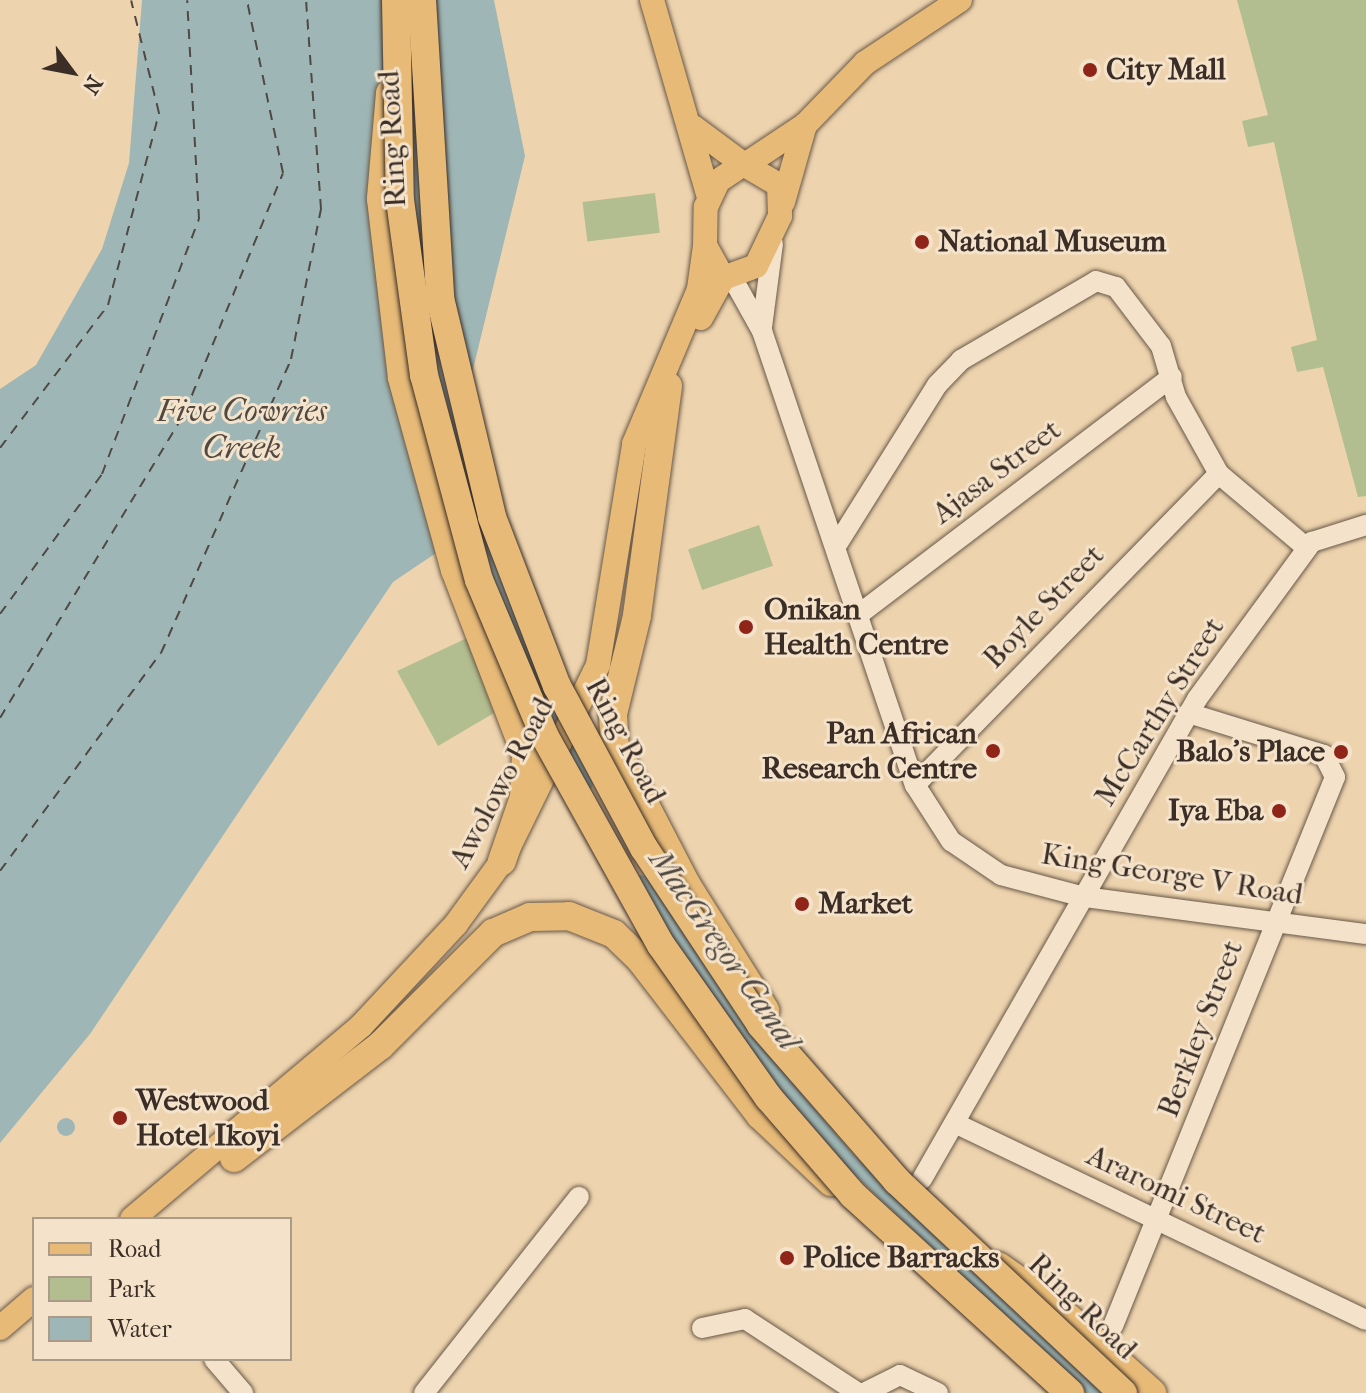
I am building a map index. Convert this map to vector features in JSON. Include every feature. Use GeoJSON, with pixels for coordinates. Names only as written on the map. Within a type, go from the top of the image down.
{"type":"FeatureCollection","features":[{"type":"Feature","properties":{"kind":"highway","name":"Ring Road"},"geometry":{"type":"LineString","coordinates":[[396,0],[392,78],[424,375],[479,580],[521,685],[661,945],[769,1098],[853,1195],[1070,1393]]}},
{"type":"Feature","properties":{"kind":"highway","name":"Ring Road"},"geometry":{"type":"LineString","coordinates":[[422,0],[423,115],[440,298],[512,577],[557,686],[644,848],[725,975],[794,1064],[897,1181],[981,1256],[1123,1393]]}},
{"type":"Feature","properties":{"kind":"highway"},"geometry":{"type":"LineString","coordinates":[[392,78],[381,199],[391,320],[433,496],[506,700],[521,732],[527,777],[502,861]]}},
{"type":"Feature","properties":{"kind":"highway"},"geometry":{"type":"LineString","coordinates":[[668,386],[643,572],[613,714],[615,747],[686,884],[794,1064]]}},
{"type":"Feature","properties":{"kind":"highway"},"geometry":{"type":"LineString","coordinates":[[234,1158],[312,1103],[420,1008],[478,944],[509,924],[550,915],[587,921],[614,934],[656,976],[792,1149],[853,1195]]}},
{"type":"Feature","properties":{"kind":"highway"},"geometry":{"type":"LineString","coordinates":[[981,1256],[1054,1305],[1152,1393]]}},
{"type":"Feature","properties":{"kind":"main road"},"geometry":{"type":"LineString","coordinates":[[652,0],[709,197],[705,246],[728,279],[756,266],[775,234],[805,125]]}},
{"type":"Feature","properties":{"kind":"main road"},"geometry":{"type":"LineString","coordinates":[[709,197],[746,164],[805,125],[865,63],[960,0]]}},
{"type":"Feature","properties":{"kind":"main road"},"geometry":{"type":"LineString","coordinates":[[689,123],[746,164],[774,178],[783,202]]}},
{"type":"Feature","properties":{"kind":"main road","name":"Awolowo Road"},"geometry":{"type":"LineString","coordinates":[[586,708],[611,617],[634,444],[699,289],[705,246]]}},
{"type":"Feature","properties":{"kind":"main road","name":"Awolowo Road"},"geometry":{"type":"LineString","coordinates":[[134,1217],[361,1026],[456,924],[502,861],[586,708],[626,607],[643,465],[668,386],[728,279]]}},
{"type":"Feature","properties":{"kind":"main road","name":"Awolowo Road"},"geometry":{"type":"LineString","coordinates":[[159,1217],[234,1158],[404,1006],[451,954],[512,872],[549,777]]}},
{"type":"Feature","properties":{"kind":"main road"},"geometry":{"type":"LineString","coordinates":[[0,1328],[32,1301]]}},
{"type":"Feature","properties":{"kind":"main road"},"geometry":{"type":"LineString","coordinates":[[0,1345],[32,1319]]}},
{"type":"Feature","properties":{"kind":"street"},"geometry":{"type":"LineString","coordinates":[[762,331],[775,234]]}},
{"type":"Feature","properties":{"kind":"street","name":"King George V Road"},"geometry":{"type":"LineString","coordinates":[[728,279],[762,331],[838,543],[858,615],[926,813],[967,855],[1001,875],[1084,897],[1366,934]]}},
{"type":"Feature","properties":{"kind":"street"},"geometry":{"type":"LineString","coordinates":[[838,543],[937,385],[978,346],[1084,283],[1116,287],[1161,346],[1172,377],[1219,474],[1307,548],[1366,525]]}},
{"type":"Feature","properties":{"kind":"street","name":"Ajasa Street"},"geometry":{"type":"LineString","coordinates":[[858,615],[1172,377]]}},
{"type":"Feature","properties":{"kind":"street","name":"Boyle Street"},"geometry":{"type":"LineString","coordinates":[[915,785],[1219,474]]}},
{"type":"Feature","properties":{"kind":"street","name":"McCarthy Street"},"geometry":{"type":"LineString","coordinates":[[922,1179],[959,1125],[1188,713],[1307,548]]}},
{"type":"Feature","properties":{"kind":"street","name":"Berkley Street"},"geometry":{"type":"LineString","coordinates":[[1113,1326],[1158,1221],[1335,764],[1188,713]]}},
{"type":"Feature","properties":{"kind":"street","name":"Araromi Street"},"geometry":{"type":"LineString","coordinates":[[959,1125],[1366,1320]]}},
{"type":"Feature","properties":{"kind":"street"},"geometry":{"type":"LineString","coordinates":[[424,1393],[579,1197]]}},
{"type":"Feature","properties":{"kind":"street"},"geometry":{"type":"LineString","coordinates":[[702,1328],[745,1319],[858,1393]]}},
{"type":"Feature","properties":{"kind":"street"},"geometry":{"type":"LineString","coordinates":[[216,1361],[243,1393]]}},
{"type":"Feature","properties":{"kind":"street"},"geometry":{"type":"LineString","coordinates":[[864,1393],[900,1375],[938,1393]]}},
{"type":"Feature","properties":{"kind":"green space"},"geometry":{"type":"Polygon","coordinates":[[[1237,0],[1366,0],[1366,496],[1358,497],[1323,367],[1297,372],[1291,347],[1317,340],[1274,142],[1248,147],[1242,121],[1268,115],[1237,0]]]}},
{"type":"Feature","properties":{"kind":"green space"},"geometry":{"type":"Polygon","coordinates":[[[655,193],[660,233],[587,242],[583,202],[655,193]]]}},
{"type":"Feature","properties":{"kind":"green space"},"geometry":{"type":"Polygon","coordinates":[[[759,525],[773,566],[702,590],[688,549],[759,525]]]}},
{"type":"Feature","properties":{"kind":"green space"},"geometry":{"type":"Polygon","coordinates":[[[467,638],[494,713],[438,746],[397,671],[467,638]]]}},
{"type":"Feature","properties":{"kind":"water","name":"Five Cowries Creek"},"geometry":{"type":"Polygon","coordinates":[[[142,0],[494,0],[525,156],[456,439],[439,551],[393,582],[90,1034],[0,1143],[0,389],[36,365],[102,249],[129,163],[142,0]]]}},
{"type":"Feature","properties":{"kind":"water"},"geometry":{"type":"Polygon","coordinates":[[[66,1118],[75,1127],[66,1136],[57,1127],[66,1118]]]}},
{"type":"Feature","properties":{"kind":"waterway","name":"MacGregor Canal"},"geometry":{"type":"LineString","coordinates":[[456,439],[506,607],[586,784]]}},
{"type":"Feature","properties":{"kind":"waterway","name":"MacGregor Canal"},"geometry":{"type":"LineString","coordinates":[[641,882],[738,1029],[848,1159],[1096,1393]]}},
{"type":"Feature","properties":{"kind":"ferry route"},"geometry":{"type":"LineString","coordinates":[[0,448],[108,305],[159,113],[131,0]]}},
{"type":"Feature","properties":{"kind":"ferry route"},"geometry":{"type":"LineString","coordinates":[[0,614],[102,474],[199,219],[187,0]]}},
{"type":"Feature","properties":{"kind":"ferry route"},"geometry":{"type":"LineString","coordinates":[[0,718],[185,412],[283,173],[247,0]]}},
{"type":"Feature","properties":{"kind":"ferry route"},"geometry":{"type":"LineString","coordinates":[[0,871],[161,653],[291,359],[321,209],[306,0]]}},
{"type":"Feature","properties":{"kind":"place","name":"City Mall"},"geometry":{"type":"Point","coordinates":[1090,70]}},
{"type":"Feature","properties":{"kind":"place","name":"National Museum"},"geometry":{"type":"Point","coordinates":[922,242]}},
{"type":"Feature","properties":{"kind":"place","name":"Onikan Health Centre"},"geometry":{"type":"Point","coordinates":[746,627]}},
{"type":"Feature","properties":{"kind":"place","name":"Pan African Research Centre"},"geometry":{"type":"Point","coordinates":[993,751]}},
{"type":"Feature","properties":{"kind":"place","name":"Balo's Place"},"geometry":{"type":"Point","coordinates":[1341,752]}},
{"type":"Feature","properties":{"kind":"place","name":"Iya Eba"},"geometry":{"type":"Point","coordinates":[1279,811]}},
{"type":"Feature","properties":{"kind":"place","name":"Market"},"geometry":{"type":"Point","coordinates":[802,904]}},
{"type":"Feature","properties":{"kind":"place","name":"Westwood Hotel Ikoyi"},"geometry":{"type":"Point","coordinates":[120,1118]}},
{"type":"Feature","properties":{"kind":"place","name":"Police Barracks"},"geometry":{"type":"Point","coordinates":[787,1258]}}]}
